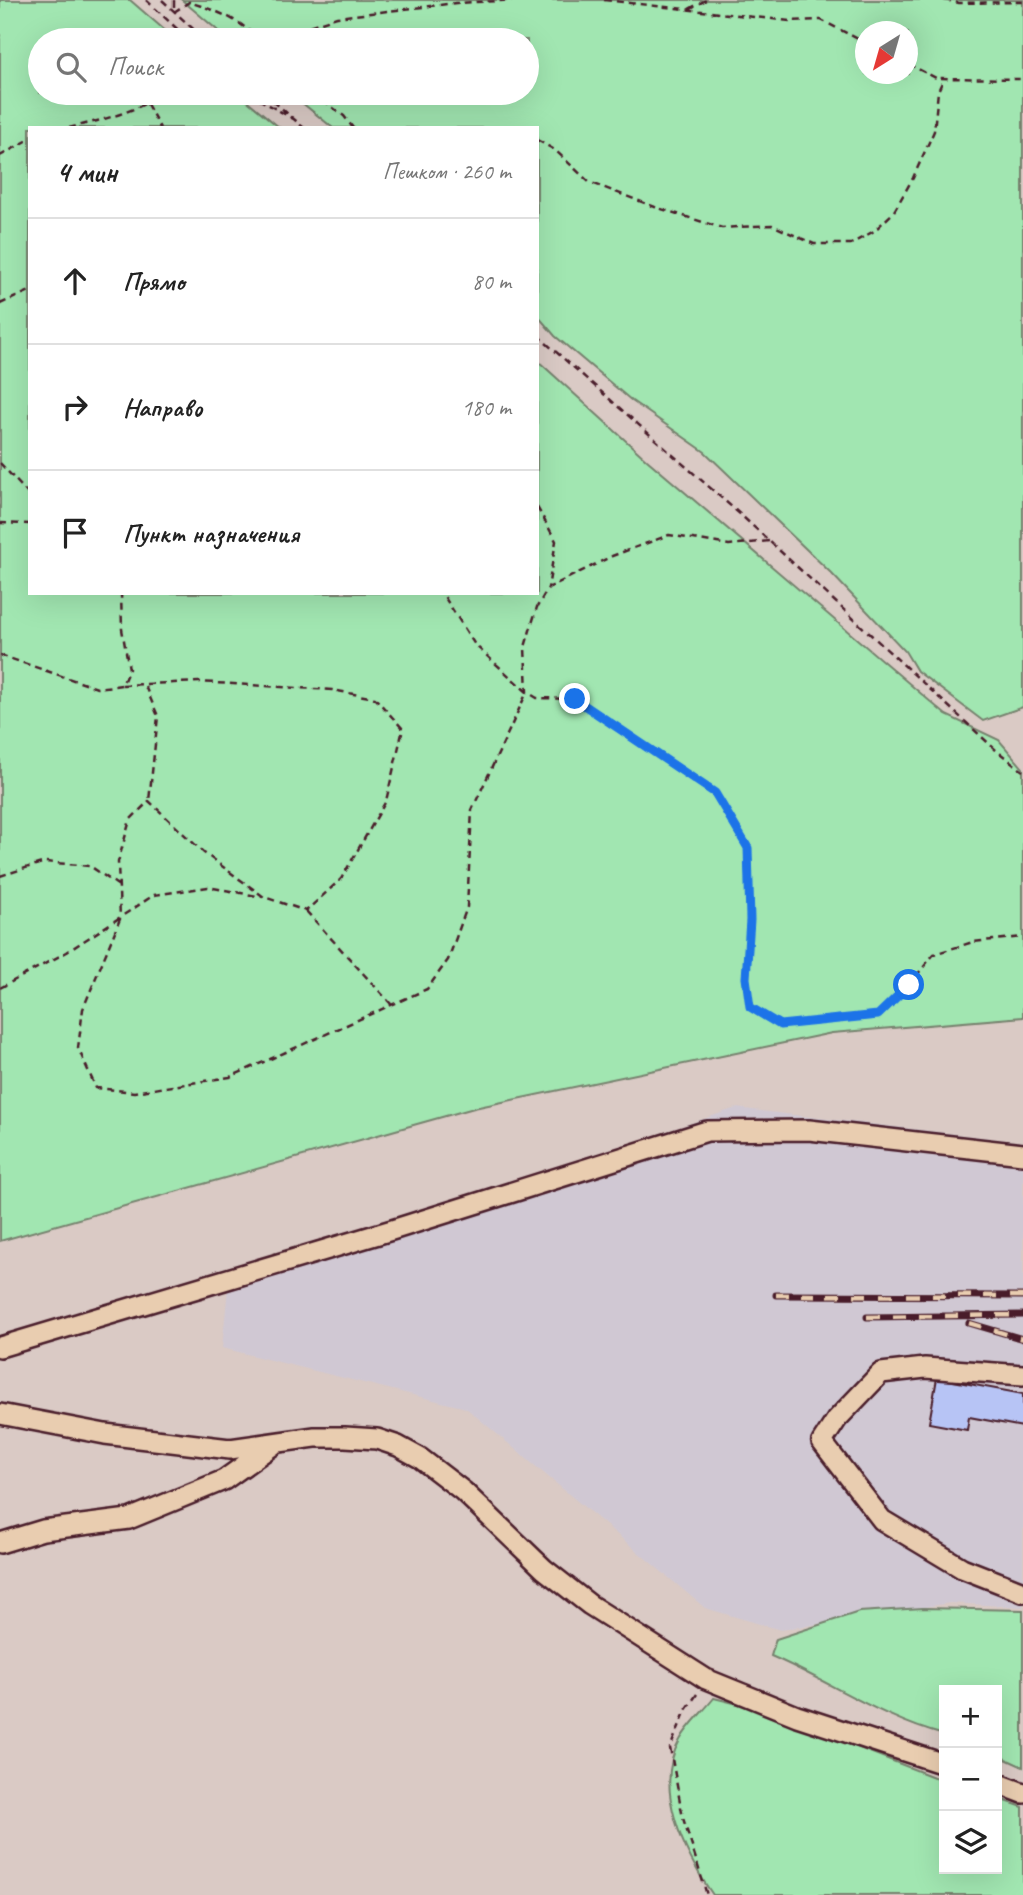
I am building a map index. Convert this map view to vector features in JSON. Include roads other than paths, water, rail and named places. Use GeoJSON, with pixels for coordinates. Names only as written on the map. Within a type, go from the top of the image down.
{"type":"FeatureCollection","features":[{"type":"Feature","properties":{"kind":"street"},"geometry":{"type":"LineString","coordinates":[[0,1347],[393,1230],[706,1130],[809,1130],[1023,1154]]}},
{"type":"Feature","properties":{"kind":"street"},"geometry":{"type":"LineString","coordinates":[[1023,1375],[925,1368],[881,1373],[837,1419],[822,1442],[882,1520],[962,1568],[1023,1592]]}},
{"type":"Feature","properties":{"kind":"street"},"geometry":{"type":"LineString","coordinates":[[0,1414],[105,1434],[230,1449],[314,1437],[377,1439],[409,1452],[463,1491],[544,1569],[590,1605],[706,1679],[797,1716],[939,1762]]}},
{"type":"Feature","properties":{"kind":"street"},"geometry":{"type":"LineString","coordinates":[[0,1542],[43,1530],[129,1520],[224,1480],[274,1444]]}},
{"type":"Feature","properties":{"kind":"street"},"geometry":{"type":"LineString","coordinates":[[1002,1785],[1023,1793]]}},
{"type":"Feature","properties":{"kind":"railway"},"geometry":{"type":"LineString","coordinates":[[776,1295],[1023,1296]]}},
{"type":"Feature","properties":{"kind":"railway"},"geometry":{"type":"LineString","coordinates":[[867,1317],[1023,1315]]}},
{"type":"Feature","properties":{"kind":"railway"},"geometry":{"type":"LineString","coordinates":[[969,1323],[1023,1339]]}}]}
